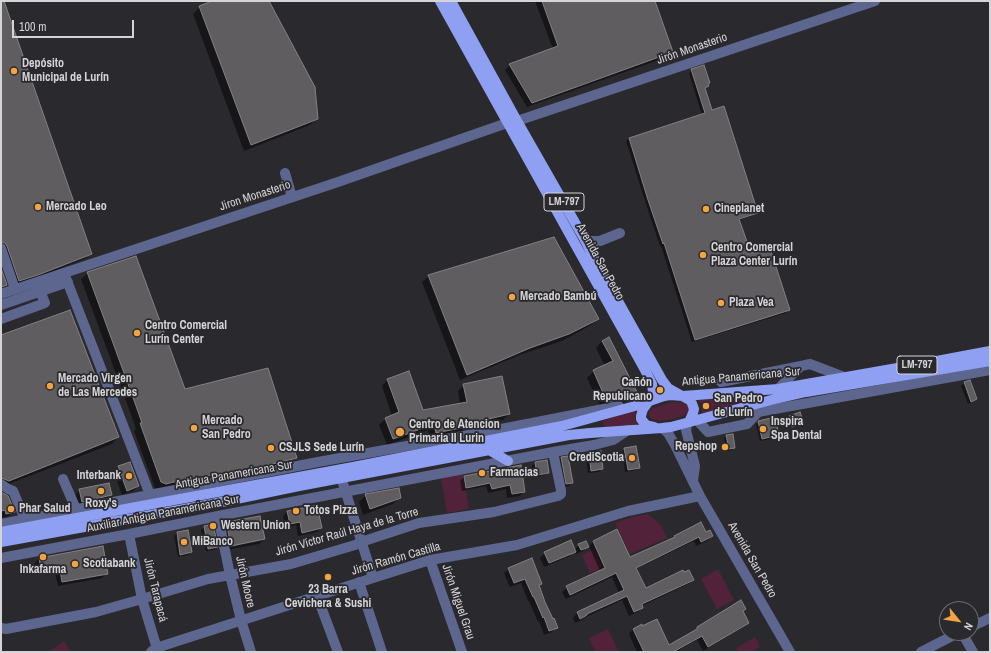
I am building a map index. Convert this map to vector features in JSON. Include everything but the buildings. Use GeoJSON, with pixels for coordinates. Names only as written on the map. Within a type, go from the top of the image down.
{"type":"FeatureCollection","features":[{"type":"Feature","properties":{"kind":"main road","name":"Avenida San Pedro"},"geometry":{"type":"LineString","coordinates":[[440,1],[512,122],[585,240],[662,380],[668,388],[691,401],[693,406],[693,421]]}},
{"type":"Feature","properties":{"kind":"main road","name":"Avenida San Pedro"},"geometry":{"type":"LineString","coordinates":[[451,1],[578,249],[650,379],[652,396],[642,408],[641,419],[649,426],[662,428]]}},
{"type":"Feature","properties":{"kind":"main road","name":"Antigua Panamericana Sur"},"geometry":{"type":"LineString","coordinates":[[1,532],[152,499],[340,474],[590,433],[662,428],[771,400],[927,368],[990,351]]}},
{"type":"Feature","properties":{"kind":"main road","name":"Antigua Panamericana Sur"},"geometry":{"type":"LineString","coordinates":[[1,542],[157,514],[562,426],[670,395],[683,396],[778,389],[844,378],[990,361]]}},
{"type":"Feature","properties":{"kind":"main road"},"geometry":{"type":"LineString","coordinates":[[488,450],[508,461]]}},
{"type":"Feature","properties":{"kind":"street","name":"Jirón Monasterio"},"geometry":{"type":"LineString","coordinates":[[512,122],[875,1]]}},
{"type":"Feature","properties":{"kind":"street","name":"Jiron Monasterio"},"geometry":{"type":"LineString","coordinates":[[1,294],[15,289],[66,277],[292,197],[512,122]]}},
{"type":"Feature","properties":{"kind":"street"},"geometry":{"type":"LineString","coordinates":[[285,173],[292,197]]}},
{"type":"Feature","properties":{"kind":"street"},"geometry":{"type":"LineString","coordinates":[[585,240],[600,241],[620,233]]}},
{"type":"Feature","properties":{"kind":"street"},"geometry":{"type":"LineString","coordinates":[[595,260],[596,249],[600,241]]}},
{"type":"Feature","properties":{"kind":"street"},"geometry":{"type":"LineString","coordinates":[[1,248],[15,289]]}},
{"type":"Feature","properties":{"kind":"street"},"geometry":{"type":"LineString","coordinates":[[1,305],[40,291],[66,277],[157,514]]}},
{"type":"Feature","properties":{"kind":"street"},"geometry":{"type":"LineString","coordinates":[[1,319],[45,303],[40,291]]}},
{"type":"Feature","properties":{"kind":"street"},"geometry":{"type":"LineString","coordinates":[[721,382],[810,364],[844,378]]}},
{"type":"Feature","properties":{"kind":"street"},"geometry":{"type":"LineString","coordinates":[[778,389],[801,366]]}},
{"type":"Feature","properties":{"kind":"street"},"geometry":{"type":"LineString","coordinates":[[758,412],[990,370]]}},
{"type":"Feature","properties":{"kind":"street"},"geometry":{"type":"LineString","coordinates":[[693,421],[708,432],[747,424],[771,400]]}},
{"type":"Feature","properties":{"kind":"street","name":"Auxiliar Antigua Panamericana Sur"},"geometry":{"type":"LineString","coordinates":[[1,524],[76,509],[152,499],[318,462],[496,430],[623,405],[635,406]]}},
{"type":"Feature","properties":{"kind":"street","name":"Avenida San Pedro"},"geometry":{"type":"LineString","coordinates":[[693,421],[687,425],[686,430],[695,466],[693,482]]}},
{"type":"Feature","properties":{"kind":"street","name":"Avenida San Pedro"},"geometry":{"type":"LineString","coordinates":[[662,428],[668,433],[675,445],[700,496],[790,652]]}},
{"type":"Feature","properties":{"kind":"street"},"geometry":{"type":"LineString","coordinates":[[346,492],[594,445],[613,440],[628,430]]}},
{"type":"Feature","properties":{"kind":"street","name":"Jirón Víctor Raúl Haya de la Torre"},"geometry":{"type":"LineString","coordinates":[[1,628],[6,629],[96,612],[208,579],[291,564],[355,545],[419,523],[494,512],[558,496],[561,490],[553,452]]}},
{"type":"Feature","properties":{"kind":"street"},"geometry":{"type":"LineString","coordinates":[[340,474],[373,578]]}},
{"type":"Feature","properties":{"kind":"street"},"geometry":{"type":"LineString","coordinates":[[63,479],[76,509]]}},
{"type":"Feature","properties":{"kind":"street"},"geometry":{"type":"LineString","coordinates":[[1,484],[13,491],[25,519]]}},
{"type":"Feature","properties":{"kind":"street","name":"Auxiliar Antigua Panamericana Sur"},"geometry":{"type":"LineString","coordinates":[[1,558],[346,492]]}},
{"type":"Feature","properties":{"kind":"street","name":"Jirón Ramón Castilla"},"geometry":{"type":"LineString","coordinates":[[155,651],[241,620],[430,560],[517,545],[628,512],[700,496]]}},
{"type":"Feature","properties":{"kind":"street","name":"Jirón Moore"},"geometry":{"type":"LineString","coordinates":[[218,516],[230,575],[241,620],[251,652]]}},
{"type":"Feature","properties":{"kind":"street","name":"Jirón Tarapacá"},"geometry":{"type":"LineString","coordinates":[[129,534],[142,599],[155,651]]}},
{"type":"Feature","properties":{"kind":"street","name":"Jirón Miguel Grau"},"geometry":{"type":"LineString","coordinates":[[430,560],[460,652]]}},
{"type":"Feature","properties":{"kind":"street"},"geometry":{"type":"LineString","coordinates":[[358,582],[382,652]]}},
{"type":"Feature","properties":{"kind":"street"},"geometry":{"type":"LineString","coordinates":[[317,596],[338,652]]}},
{"type":"Feature","properties":{"kind":"street"},"geometry":{"type":"LineString","coordinates":[[979,623],[990,618]]}},
{"type":"Feature","properties":{"kind":"street"},"geometry":{"type":"LineString","coordinates":[[921,652],[942,641]]}},
{"type":"Feature","properties":{"kind":"street"},"geometry":{"type":"LineString","coordinates":[[967,641],[973,652]]}},
{"type":"Feature","properties":{"kind":"shaded area"},"geometry":{"type":"Polygon","coordinates":[[[767,396],[702,415],[699,400],[767,396]]]}},
{"type":"Feature","properties":{"kind":"shaded area"},"geometry":{"type":"Polygon","coordinates":[[[672,402],[681,402],[686,404],[689,407],[689,410],[683,416],[673,419],[660,421],[650,418],[650,410],[672,402]]]}},
{"type":"Feature","properties":{"kind":"shaded area"},"geometry":{"type":"Polygon","coordinates":[[[636,409],[635,419],[638,425],[604,427],[603,421],[636,409]]]}},
{"type":"Feature","properties":{"kind":"shaded area"},"geometry":{"type":"Polygon","coordinates":[[[463,474],[469,509],[447,513],[441,478],[463,474]]]}},
{"type":"Feature","properties":{"kind":"shaded area"},"geometry":{"type":"Polygon","coordinates":[[[648,514],[661,525],[667,538],[630,554],[615,523],[631,517],[648,514]]]}},
{"type":"Feature","properties":{"kind":"shaded area"},"geometry":{"type":"Polygon","coordinates":[[[594,549],[602,567],[590,573],[582,555],[594,549]]]}},
{"type":"Feature","properties":{"kind":"shaded area"},"geometry":{"type":"Polygon","coordinates":[[[718,569],[734,600],[717,609],[701,579],[718,569]]]}},
{"type":"Feature","properties":{"kind":"shaded area"},"geometry":{"type":"Polygon","coordinates":[[[608,629],[619,652],[595,652],[589,638],[608,629]]]}},
{"type":"Feature","properties":{"kind":"shaded area"},"geometry":{"type":"Polygon","coordinates":[[[755,637],[760,647],[751,652],[738,652],[736,648],[755,637]]]}},
{"type":"Feature","properties":{"kind":"shaded area"},"geometry":{"type":"Polygon","coordinates":[[[64,641],[71,652],[48,652],[64,641]]]}},
{"type":"Feature","properties":{"kind":"place","name":"Depósito Municipal de Lurín"},"geometry":{"type":"Point","coordinates":[14,71]}},
{"type":"Feature","properties":{"kind":"place","name":"Mercado Leo"},"geometry":{"type":"Point","coordinates":[38,207]}},
{"type":"Feature","properties":{"kind":"place","name":"Cineplanet"},"geometry":{"type":"Point","coordinates":[706,209]}},
{"type":"Feature","properties":{"kind":"place","name":"Centro Comercial Plaza Center Lurín"},"geometry":{"type":"Point","coordinates":[703,255]}},
{"type":"Feature","properties":{"kind":"place","name":"Mercado Bambú"},"geometry":{"type":"Point","coordinates":[512,297]}},
{"type":"Feature","properties":{"kind":"place","name":"Plaza Vea"},"geometry":{"type":"Point","coordinates":[721,303]}},
{"type":"Feature","properties":{"kind":"place","name":"Centro Comercial Lurín Center"},"geometry":{"type":"Point","coordinates":[137,333]}},
{"type":"Feature","properties":{"kind":"place","name":"Mercado Virgen de Las Mercedes"},"geometry":{"type":"Point","coordinates":[50,386]}},
{"type":"Feature","properties":{"kind":"place","name":"Cañón Republicano"},"geometry":{"type":"Point","coordinates":[660,390]}},
{"type":"Feature","properties":{"kind":"place","name":"San Pedro de Lurín"},"geometry":{"type":"Point","coordinates":[706,406]}},
{"type":"Feature","properties":{"kind":"place","name":"Mercado San Pedro"},"geometry":{"type":"Point","coordinates":[194,428]}},
{"type":"Feature","properties":{"kind":"place","name":"Inspira Spa Dental"},"geometry":{"type":"Point","coordinates":[763,429]}},
{"type":"Feature","properties":{"kind":"place","name":"Centro de Atencion Primaria II Lurin"},"geometry":{"type":"Point","coordinates":[400,432]}},
{"type":"Feature","properties":{"kind":"place","name":"Repshop"},"geometry":{"type":"Point","coordinates":[725,447]}},
{"type":"Feature","properties":{"kind":"place","name":"CSJLS Sede Lurín"},"geometry":{"type":"Point","coordinates":[271,448]}},
{"type":"Feature","properties":{"kind":"place","name":"CrediScotia"},"geometry":{"type":"Point","coordinates":[632,458]}},
{"type":"Feature","properties":{"kind":"place","name":"Farmacias"},"geometry":{"type":"Point","coordinates":[482,473]}},
{"type":"Feature","properties":{"kind":"place","name":"Interbank"},"geometry":{"type":"Point","coordinates":[129,476]}},
{"type":"Feature","properties":{"kind":"place","name":"Roxy's"},"geometry":{"type":"Point","coordinates":[101,491]}},
{"type":"Feature","properties":{"kind":"place","name":"Phar Salud"},"geometry":{"type":"Point","coordinates":[11,509]}},
{"type":"Feature","properties":{"kind":"place","name":"Totos Pizza"},"geometry":{"type":"Point","coordinates":[296,511]}},
{"type":"Feature","properties":{"kind":"place","name":"Western Union"},"geometry":{"type":"Point","coordinates":[213,526]}},
{"type":"Feature","properties":{"kind":"place","name":"MiBanco"},"geometry":{"type":"Point","coordinates":[184,542]}},
{"type":"Feature","properties":{"kind":"place","name":"Inkafarma"},"geometry":{"type":"Point","coordinates":[43,557]}},
{"type":"Feature","properties":{"kind":"place","name":"Scotiabank"},"geometry":{"type":"Point","coordinates":[75,564]}},
{"type":"Feature","properties":{"kind":"place","name":"23 Barra Cevichera & Sushi"},"geometry":{"type":"Point","coordinates":[328,577]}}]}
